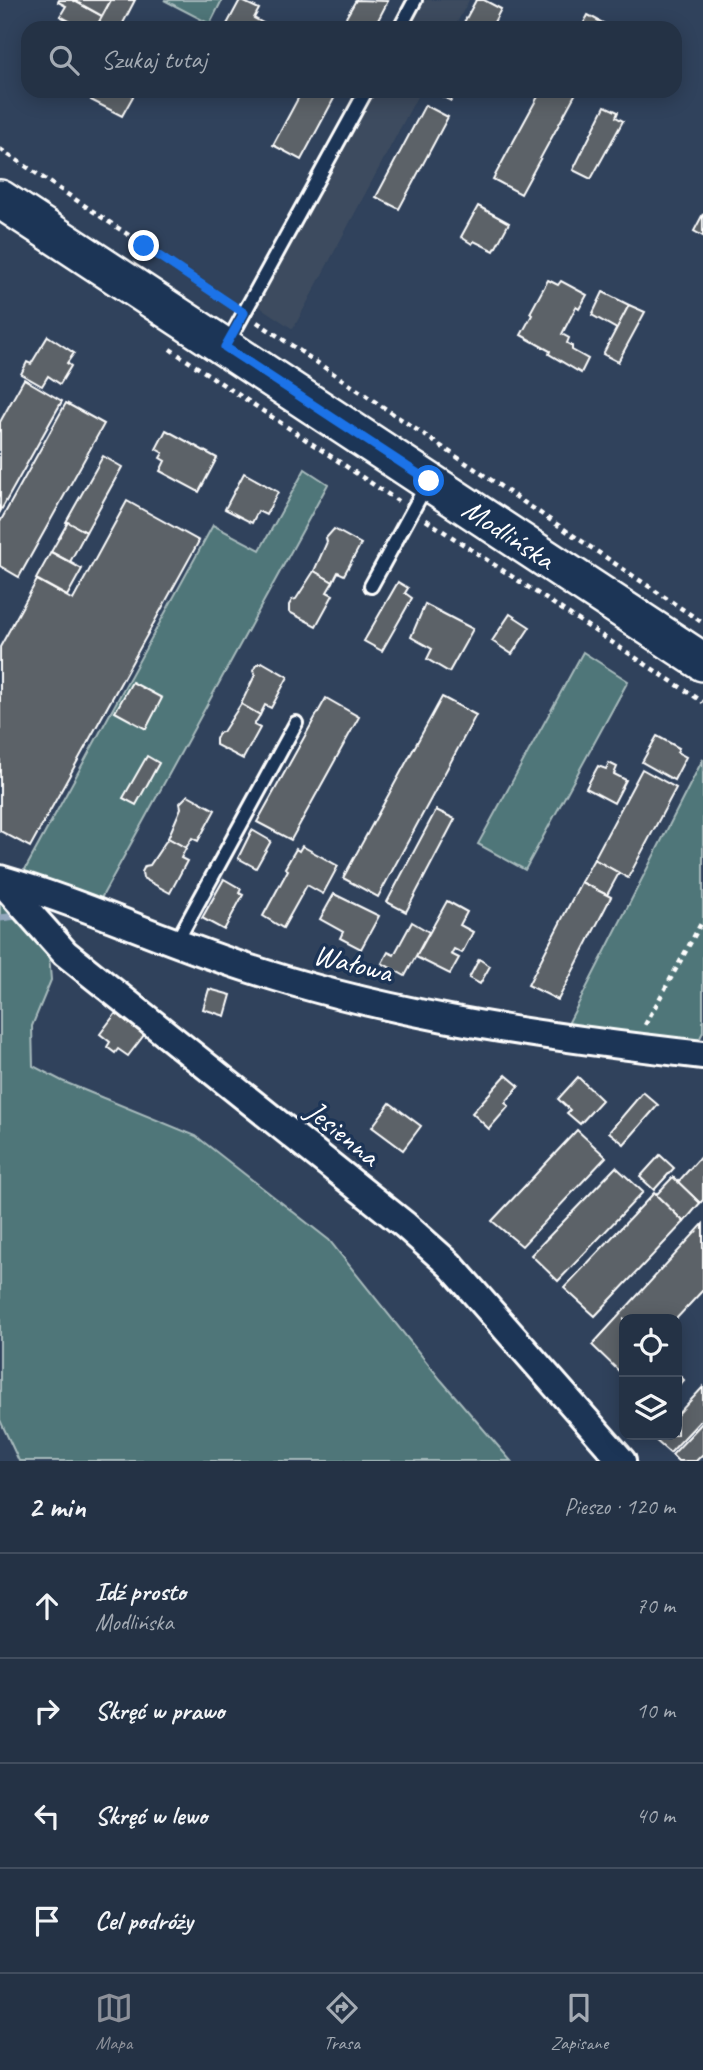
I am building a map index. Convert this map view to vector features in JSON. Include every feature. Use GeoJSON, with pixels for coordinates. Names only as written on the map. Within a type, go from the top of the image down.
{"type":"FeatureCollection","features":[{"type":"Feature","properties":{"kind":"main road","name":"Modlińska"},"geometry":{"type":"LineString","coordinates":[[0,198],[225,347],[420,496],[703,662]]}},
{"type":"Feature","properties":{"kind":"street","name":"Wałowa"},"geometry":{"type":"LineString","coordinates":[[0,879],[49,894],[176,943],[289,981],[404,1010],[582,1041],[703,1055]]}},
{"type":"Feature","properties":{"kind":"street","name":"Jesienna"},"geometry":{"type":"LineString","coordinates":[[0,879],[65,953],[405,1225],[450,1265],[622,1461]]}},
{"type":"Feature","properties":{"kind":"lane"},"geometry":{"type":"LineString","coordinates":[[404,21],[415,0]]}},
{"type":"Feature","properties":{"kind":"lane"},"geometry":{"type":"LineString","coordinates":[[225,347],[362,98]]}},
{"type":"Feature","properties":{"kind":"lane"},"geometry":{"type":"LineString","coordinates":[[371,586],[420,496]]}},
{"type":"Feature","properties":{"kind":"lane"},"geometry":{"type":"LineString","coordinates":[[176,943],[296,723]]}},
{"type":"Feature","properties":{"kind":"path"},"geometry":{"type":"LineString","coordinates":[[0,149],[703,623]]}},
{"type":"Feature","properties":{"kind":"path"},"geometry":{"type":"LineString","coordinates":[[160,343],[420,496],[703,702]]}},
{"type":"Feature","properties":{"kind":"path"},"geometry":{"type":"LineString","coordinates":[[633,1047],[703,920]]}},
{"type":"Feature","properties":{"kind":"shaded area"},"geometry":{"type":"Polygon","coordinates":[[[407,0],[469,0],[458,21],[395,21],[407,0]]]}},
{"type":"Feature","properties":{"kind":"shaded area"},"geometry":{"type":"Polygon","coordinates":[[[353,98],[416,98],[293,329],[245,297],[353,98]]]}},
{"type":"Feature","properties":{"kind":"green space"},"geometry":{"type":"Polygon","coordinates":[[[164,0],[222,0],[212,21],[204,21],[164,0]]]}},
{"type":"Feature","properties":{"kind":"green space"},"geometry":{"type":"Polygon","coordinates":[[[305,469],[328,484],[99,902],[21,877],[213,525],[260,550],[305,469]]]}},
{"type":"Feature","properties":{"kind":"green space"},"geometry":{"type":"Polygon","coordinates":[[[583,652],[628,681],[525,870],[478,844],[583,652]]]}},
{"type":"Feature","properties":{"kind":"green space"},"geometry":{"type":"Polygon","coordinates":[[[703,759],[703,1032],[698,1042],[567,1026],[703,759]]]}},
{"type":"Feature","properties":{"kind":"green space"},"geometry":{"type":"Polygon","coordinates":[[[0,898],[48,943],[51,980],[32,1026],[33,1066],[62,1081],[196,1136],[329,1240],[441,1380],[511,1461],[19,1461],[0,1420],[0,898]]]}},
{"type":"Feature","properties":{"kind":"building"},"geometry":{"type":"Polygon","coordinates":[[[73,0],[102,16],[100,21],[69,21],[60,16],[66,6],[58,2],[73,0]]]}},
{"type":"Feature","properties":{"kind":"building"},"geometry":{"type":"Polygon","coordinates":[[[73,0],[111,0],[102,16],[73,0]]]}},
{"type":"Feature","properties":{"kind":"building"},"geometry":{"type":"Polygon","coordinates":[[[111,0],[135,0],[124,21],[100,21],[111,0]]]}},
{"type":"Feature","properties":{"kind":"building"},"geometry":{"type":"Polygon","coordinates":[[[240,0],[259,9],[254,18],[259,21],[229,21],[240,0]]]}},
{"type":"Feature","properties":{"kind":"building"},"geometry":{"type":"Polygon","coordinates":[[[356,0],[388,1],[378,21],[344,21],[356,0]]]}},
{"type":"Feature","properties":{"kind":"building"},"geometry":{"type":"Polygon","coordinates":[[[476,0],[484,0],[501,9],[495,21],[465,21],[476,0]]]}},
{"type":"Feature","properties":{"kind":"building"},"geometry":{"type":"Polygon","coordinates":[[[588,15],[599,21],[585,21],[588,15]]]}},
{"type":"Feature","properties":{"kind":"building"},"geometry":{"type":"Polygon","coordinates":[[[92,98],[132,98],[122,116],[91,100],[92,98]]]}},
{"type":"Feature","properties":{"kind":"building"},"geometry":{"type":"Polygon","coordinates":[[[298,98],[334,98],[301,160],[273,145],[298,98]]]}},
{"type":"Feature","properties":{"kind":"building"},"geometry":{"type":"Polygon","coordinates":[[[537,98],[573,98],[521,194],[493,179],[537,98]]]}},
{"type":"Feature","properties":{"kind":"building"},"geometry":{"type":"Polygon","coordinates":[[[425,105],[448,117],[399,209],[376,197],[425,105]]]}},
{"type":"Feature","properties":{"kind":"building"},"geometry":{"type":"Polygon","coordinates":[[[605,106],[618,112],[616,117],[623,121],[591,179],[573,170],[605,106]]]}},
{"type":"Feature","properties":{"kind":"building"},"geometry":{"type":"Polygon","coordinates":[[[478,206],[509,223],[494,251],[474,241],[472,244],[461,237],[478,206]]]}},
{"type":"Feature","properties":{"kind":"building"},"geometry":{"type":"Polygon","coordinates":[[[703,214],[703,236],[694,231],[703,214]]]}},
{"type":"Feature","properties":{"kind":"building"},"geometry":{"type":"Polygon","coordinates":[[[548,280],[558,285],[561,281],[587,295],[579,309],[576,307],[562,334],[569,338],[567,343],[572,346],[572,350],[588,359],[581,373],[521,335],[548,280]]]}},
{"type":"Feature","properties":{"kind":"building"},"geometry":{"type":"Polygon","coordinates":[[[603,292],[629,305],[617,329],[592,315],[603,292]]]}},
{"type":"Feature","properties":{"kind":"building"},"geometry":{"type":"Polygon","coordinates":[[[629,305],[645,312],[618,362],[603,354],[629,305]]]}},
{"type":"Feature","properties":{"kind":"building"},"geometry":{"type":"Polygon","coordinates":[[[48,336],[74,353],[67,363],[71,366],[60,384],[48,376],[42,386],[21,374],[27,362],[31,364],[48,336]]]}},
{"type":"Feature","properties":{"kind":"building"},"geometry":{"type":"Polygon","coordinates":[[[24,379],[62,401],[0,512],[0,422],[24,379]]]}},
{"type":"Feature","properties":{"kind":"building"},"geometry":{"type":"Polygon","coordinates":[[[66,403],[104,424],[19,577],[0,566],[0,522],[66,403]]]}},
{"type":"Feature","properties":{"kind":"building"},"geometry":{"type":"Polygon","coordinates":[[[166,430],[217,458],[199,492],[160,471],[165,461],[160,458],[163,453],[156,449],[166,430]]]}},
{"type":"Feature","properties":{"kind":"building"},"geometry":{"type":"Polygon","coordinates":[[[103,456],[122,467],[86,532],[66,522],[103,456]]]}},
{"type":"Feature","properties":{"kind":"building"},"geometry":{"type":"Polygon","coordinates":[[[244,473],[278,492],[266,515],[258,511],[252,523],[225,509],[244,473]]]}},
{"type":"Feature","properties":{"kind":"building"},"geometry":{"type":"Polygon","coordinates":[[[127,501],[199,541],[30,847],[0,831],[0,647],[37,580],[73,600],[127,501]]]}},
{"type":"Feature","properties":{"kind":"building"},"geometry":{"type":"Polygon","coordinates":[[[68,522],[86,532],[70,562],[51,552],[68,522]]]}},
{"type":"Feature","properties":{"kind":"building"},"geometry":{"type":"Polygon","coordinates":[[[334,529],[361,544],[344,575],[338,572],[333,582],[314,571],[327,542],[326,538],[334,529]]]}},
{"type":"Feature","properties":{"kind":"building"},"geometry":{"type":"Polygon","coordinates":[[[51,552],[82,569],[67,596],[36,579],[51,552]]]}},
{"type":"Feature","properties":{"kind":"building"},"geometry":{"type":"Polygon","coordinates":[[[314,571],[333,582],[327,592],[333,595],[316,626],[289,612],[292,600],[296,599],[314,571]]]}},
{"type":"Feature","properties":{"kind":"building"},"geometry":{"type":"Polygon","coordinates":[[[398,582],[408,588],[405,593],[412,598],[382,651],[364,641],[398,582]]]}},
{"type":"Feature","properties":{"kind":"building"},"geometry":{"type":"Polygon","coordinates":[[[425,604],[473,629],[449,672],[427,659],[432,649],[411,637],[425,604]]]}},
{"type":"Feature","properties":{"kind":"building"},"geometry":{"type":"Polygon","coordinates":[[[510,614],[530,627],[512,654],[492,641],[510,614]]]}},
{"type":"Feature","properties":{"kind":"building"},"geometry":{"type":"Polygon","coordinates":[[[262,662],[288,677],[271,708],[265,705],[260,715],[241,704],[255,675],[253,671],[256,665],[262,662]]]}},
{"type":"Feature","properties":{"kind":"building"},"geometry":{"type":"Polygon","coordinates":[[[132,682],[162,698],[146,729],[115,712],[132,682]]]}},
{"type":"Feature","properties":{"kind":"building"},"geometry":{"type":"Polygon","coordinates":[[[442,697],[476,715],[378,897],[343,878],[442,697]]]}},
{"type":"Feature","properties":{"kind":"building"},"geometry":{"type":"Polygon","coordinates":[[[326,698],[359,717],[291,840],[257,822],[326,698]]]}},
{"type":"Feature","properties":{"kind":"building"},"geometry":{"type":"Polygon","coordinates":[[[241,704],[260,715],[254,725],[260,728],[243,759],[216,745],[219,733],[223,732],[241,704]]]}},
{"type":"Feature","properties":{"kind":"building"},"geometry":{"type":"Polygon","coordinates":[[[657,736],[679,748],[677,752],[686,757],[674,780],[642,762],[657,736]]]}},
{"type":"Feature","properties":{"kind":"building"},"geometry":{"type":"Polygon","coordinates":[[[147,756],[159,763],[136,805],[123,798],[147,756]]]}},
{"type":"Feature","properties":{"kind":"building"},"geometry":{"type":"Polygon","coordinates":[[[609,763],[617,767],[614,774],[626,780],[614,803],[586,788],[598,766],[606,769],[609,763]]]}},
{"type":"Feature","properties":{"kind":"building"},"geometry":{"type":"Polygon","coordinates":[[[642,769],[676,788],[628,878],[594,859],[642,769]]]}},
{"type":"Feature","properties":{"kind":"building"},"geometry":{"type":"Polygon","coordinates":[[[188,795],[215,810],[198,841],[192,838],[186,848],[168,838],[181,808],[180,803],[188,795]]]}},
{"type":"Feature","properties":{"kind":"building"},"geometry":{"type":"Polygon","coordinates":[[[436,810],[455,819],[406,912],[387,902],[436,810]]]}},
{"type":"Feature","properties":{"kind":"building"},"geometry":{"type":"Polygon","coordinates":[[[252,830],[271,841],[256,868],[238,858],[252,830]]]}},
{"type":"Feature","properties":{"kind":"building"},"geometry":{"type":"Polygon","coordinates":[[[168,838],[186,848],[181,858],[187,861],[170,893],[143,878],[142,872],[145,866],[150,865],[168,838]]]}},
{"type":"Feature","properties":{"kind":"building"},"geometry":{"type":"Polygon","coordinates":[[[302,846],[338,866],[323,894],[307,885],[283,928],[263,916],[288,870],[285,868],[296,849],[299,851],[302,846]]]}},
{"type":"Feature","properties":{"kind":"building"},"geometry":{"type":"Polygon","coordinates":[[[594,859],[619,873],[607,895],[581,882],[594,859]]]}},
{"type":"Feature","properties":{"kind":"building"},"geometry":{"type":"Polygon","coordinates":[[[224,879],[241,889],[239,893],[243,895],[224,930],[202,918],[224,879]]]}},
{"type":"Feature","properties":{"kind":"building"},"geometry":{"type":"Polygon","coordinates":[[[581,882],[611,897],[558,1000],[528,985],[581,882]]]}},
{"type":"Feature","properties":{"kind":"building"},"geometry":{"type":"Polygon","coordinates":[[[334,894],[379,916],[361,949],[340,938],[343,932],[320,919],[334,894]]]}},
{"type":"Feature","properties":{"kind":"building"},"geometry":{"type":"Polygon","coordinates":[[[447,901],[467,912],[460,925],[473,932],[462,953],[454,949],[451,954],[459,958],[450,974],[416,957],[447,901]]]}},
{"type":"Feature","properties":{"kind":"building"},"geometry":{"type":"Polygon","coordinates":[[[412,922],[429,932],[405,976],[382,963],[388,952],[394,955],[412,922]]]}},
{"type":"Feature","properties":{"kind":"building"},"geometry":{"type":"Polygon","coordinates":[[[479,959],[490,966],[480,984],[469,978],[479,959]]]}},
{"type":"Feature","properties":{"kind":"building"},"geometry":{"type":"Polygon","coordinates":[[[209,989],[231,995],[225,1016],[203,1009],[209,989]]]}},
{"type":"Feature","properties":{"kind":"building"},"geometry":{"type":"Polygon","coordinates":[[[116,1013],[144,1035],[128,1056],[118,1049],[115,1053],[107,1047],[110,1042],[100,1034],[116,1013]]]}},
{"type":"Feature","properties":{"kind":"building"},"geometry":{"type":"Polygon","coordinates":[[[506,1075],[519,1086],[505,1103],[509,1106],[489,1129],[472,1113],[506,1075]]]}},
{"type":"Feature","properties":{"kind":"building"},"geometry":{"type":"Polygon","coordinates":[[[578,1077],[602,1100],[580,1124],[567,1113],[570,1110],[558,1099],[578,1077]]]}},
{"type":"Feature","properties":{"kind":"building"},"geometry":{"type":"Polygon","coordinates":[[[643,1092],[658,1105],[624,1144],[609,1132],[643,1092]]]}},
{"type":"Feature","properties":{"kind":"building"},"geometry":{"type":"Polygon","coordinates":[[[390,1103],[421,1126],[403,1150],[372,1127],[390,1103]]]}},
{"type":"Feature","properties":{"kind":"building"},"geometry":{"type":"Polygon","coordinates":[[[577,1130],[606,1157],[522,1246],[492,1221],[577,1130]]]}},
{"type":"Feature","properties":{"kind":"building"},"geometry":{"type":"Polygon","coordinates":[[[703,1154],[703,1200],[700,1203],[678,1182],[703,1154]]]}},
{"type":"Feature","properties":{"kind":"building"},"geometry":{"type":"Polygon","coordinates":[[[660,1155],[674,1168],[654,1190],[640,1177],[660,1155]]]}},
{"type":"Feature","properties":{"kind":"building"},"geometry":{"type":"Polygon","coordinates":[[[616,1167],[643,1192],[558,1281],[531,1255],[616,1167]]]}},
{"type":"Feature","properties":{"kind":"building"},"geometry":{"type":"Polygon","coordinates":[[[673,1177],[700,1203],[684,1222],[656,1195],[673,1177]]]}},
{"type":"Feature","properties":{"kind":"building"},"geometry":{"type":"Polygon","coordinates":[[[654,1193],[684,1222],[595,1316],[564,1288],[654,1193]]]}},
{"type":"Feature","properties":{"kind":"building"},"geometry":{"type":"Polygon","coordinates":[[[703,1224],[703,1290],[681,1314],[620,1314],[703,1224]]]}},
{"type":"Feature","properties":{"kind":"building"},"geometry":{"type":"Polygon","coordinates":[[[619,1316],[619,1371],[592,1345],[619,1316]]]}},
{"type":"Feature","properties":{"kind":"building"},"geometry":{"type":"Polygon","coordinates":[[[703,1387],[703,1418],[670,1453],[655,1440],[682,1440],[682,1410],[703,1387]]]}},
{"type":"Feature","properties":{"kind":"building"},"geometry":{"type":"Polygon","coordinates":[[[703,1422],[703,1454],[696,1461],[678,1461],[672,1455],[703,1422]]]}},
{"type":"Feature","properties":{"kind":"waterway"},"geometry":{"type":"LineString","coordinates":[[0,918],[17,916]]}},
{"type":"Feature","properties":{"kind":"route"},"geometry":{"type":"LineString","coordinates":[[144,246],[244,313],[225,347],[429,481]]}}]}
